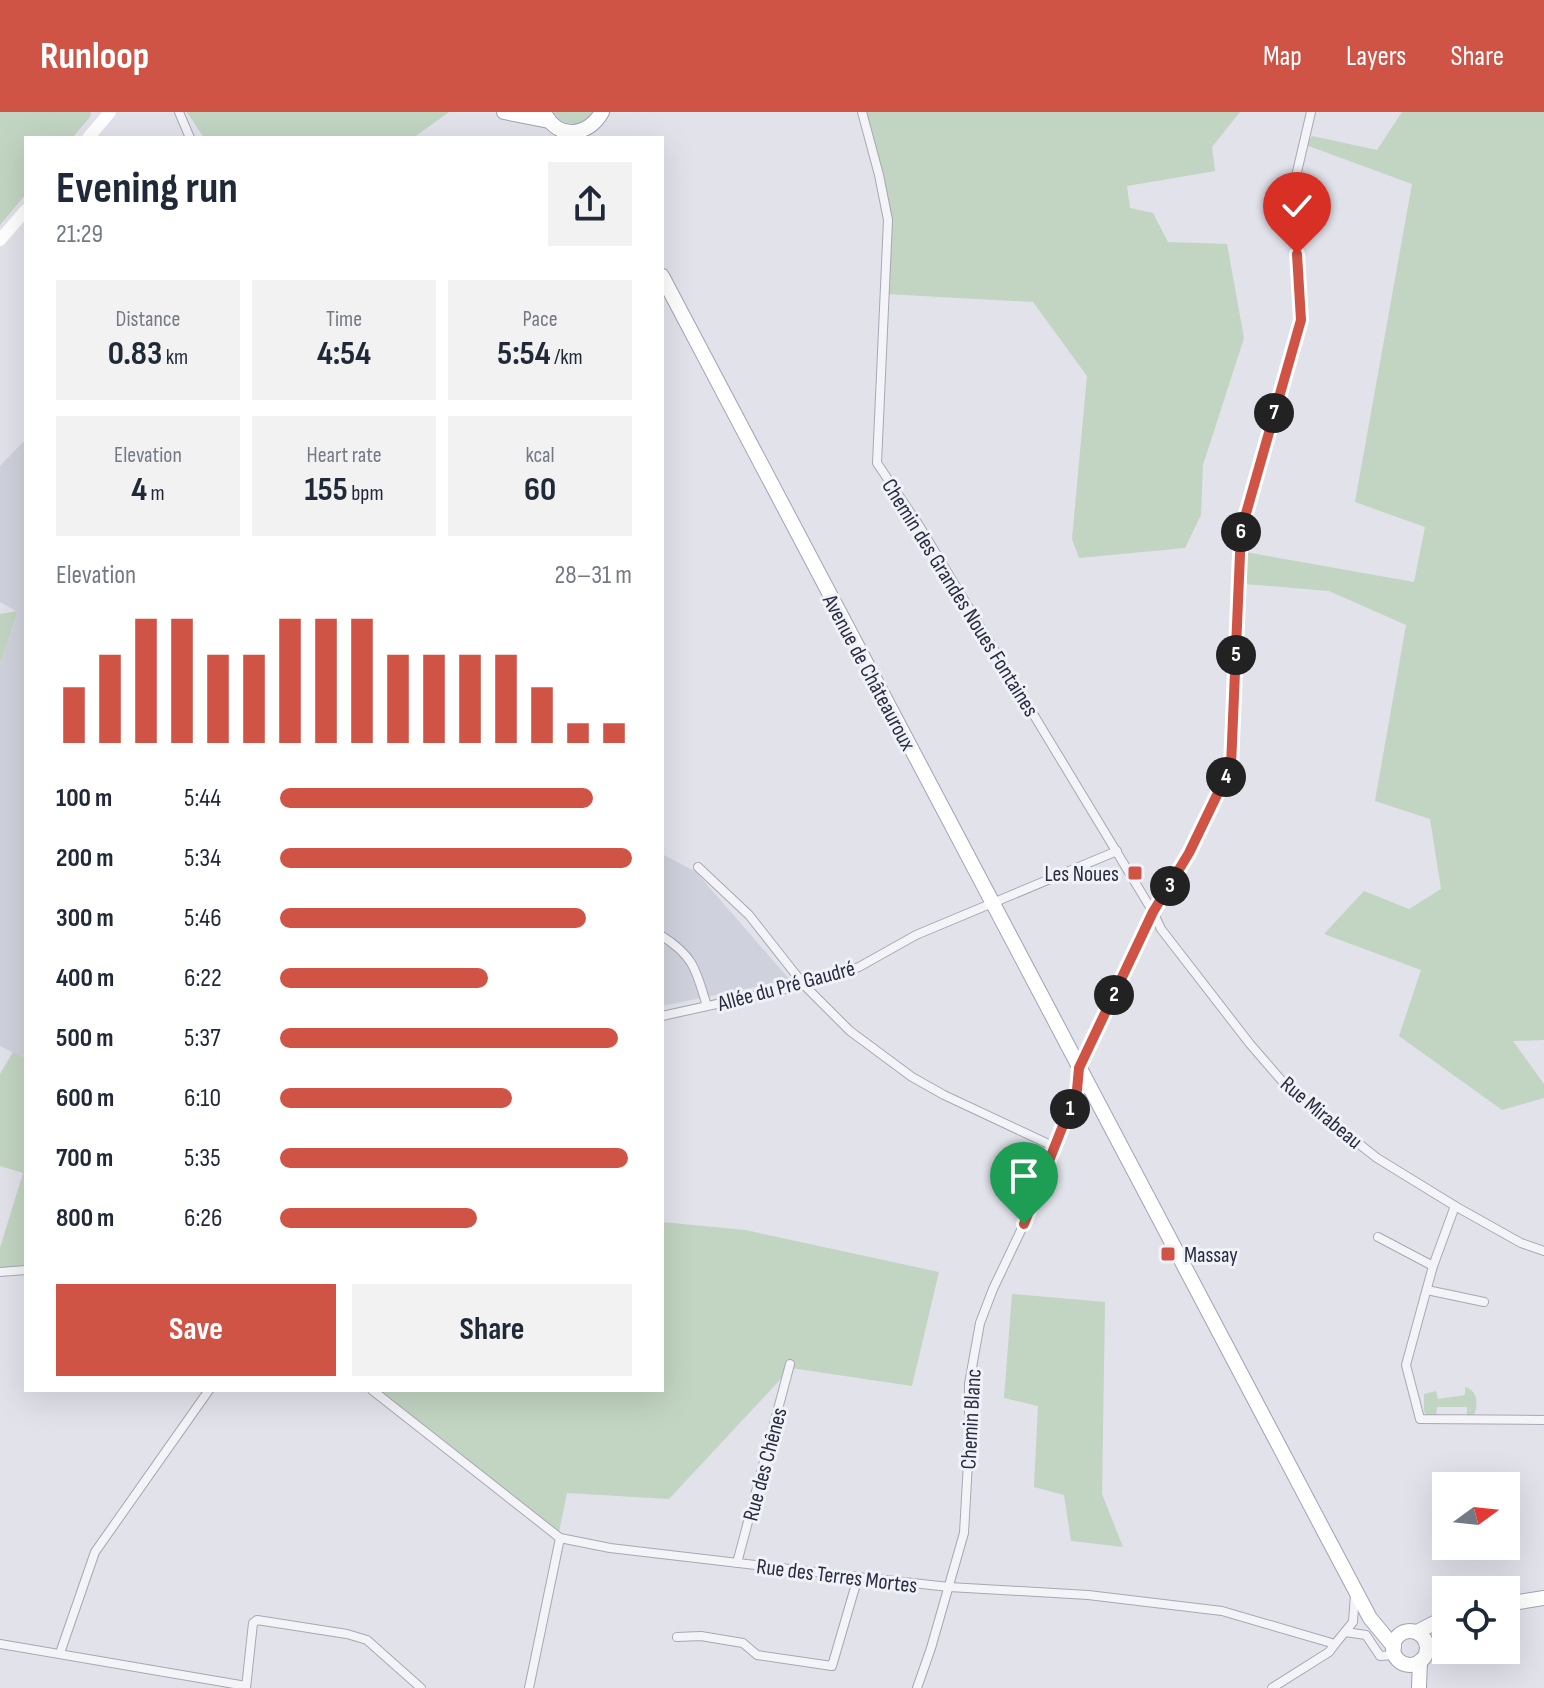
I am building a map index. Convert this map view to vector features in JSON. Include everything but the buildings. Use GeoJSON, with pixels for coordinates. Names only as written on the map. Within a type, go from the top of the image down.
{"type":"FeatureCollection","features":[{"type":"Feature","properties":{"kind":"main road"},"geometry":{"type":"LineString","coordinates":[[504,112],[546,116],[559,130],[578,135],[600,116]]}},
{"type":"Feature","properties":{"kind":"main road"},"geometry":{"type":"LineString","coordinates":[[598,136],[600,116]]}},
{"type":"Feature","properties":{"kind":"main road","name":"Avenue de Châteauroux"},"geometry":{"type":"LineString","coordinates":[[664,280],[1355,1593],[1398,1655]]}},
{"type":"Feature","properties":{"kind":"main road"},"geometry":{"type":"LineString","coordinates":[[1520,1602],[1544,1598]]}},
{"type":"Feature","properties":{"kind":"main road"},"geometry":{"type":"LineString","coordinates":[[1371,1619],[1416,1636],[1426,1653],[1415,1664],[1398,1655]]}},
{"type":"Feature","properties":{"kind":"main road"},"geometry":{"type":"LineString","coordinates":[[1413,1688],[1398,1655],[1396,1639],[1416,1636],[1432,1626]]}},
{"type":"Feature","properties":{"kind":"main road"},"geometry":{"type":"LineString","coordinates":[[1419,1688],[1420,1661]]}},
{"type":"Feature","properties":{"kind":"street"},"geometry":{"type":"LineString","coordinates":[[172,112],[188,134]]}},
{"type":"Feature","properties":{"kind":"street"},"geometry":{"type":"LineString","coordinates":[[179,112],[188,134]]}},
{"type":"Feature","properties":{"kind":"street","name":"Chemin des Grandes Noues Fontaines"},"geometry":{"type":"LineString","coordinates":[[862,112],[888,220],[877,463],[920,527],[1153,912]]}},
{"type":"Feature","properties":{"kind":"street","name":"Chemin Blanc"},"geometry":{"type":"LineString","coordinates":[[917,1688],[964,1533],[969,1384],[980,1323],[1055,1147],[1077,1090],[1079,1068],[1153,912],[1189,853],[1231,766],[1241,531],[1301,320],[1293,189],[1311,112]]}},
{"type":"Feature","properties":{"kind":"street"},"geometry":{"type":"LineString","coordinates":[[90,136],[110,113]]}},
{"type":"Feature","properties":{"kind":"street"},"geometry":{"type":"LineString","coordinates":[[0,240],[24,212]]}},
{"type":"Feature","properties":{"kind":"street","name":"Allée du Pré Gaudré"},"geometry":{"type":"LineString","coordinates":[[664,1016],[804,985],[859,967],[916,935],[1117,851]]}},
{"type":"Feature","properties":{"kind":"street"},"geometry":{"type":"LineString","coordinates":[[698,867],[749,915],[804,985],[850,1031],[912,1077],[1055,1147]]}},
{"type":"Feature","properties":{"kind":"street","name":"Rue Mirabeau"},"geometry":{"type":"LineString","coordinates":[[1153,912],[1178,952],[1289,1089],[1377,1158],[1521,1243],[1544,1251]]}},
{"type":"Feature","properties":{"kind":"street"},"geometry":{"type":"LineString","coordinates":[[664,937],[682,949],[696,970],[707,1006]]}},
{"type":"Feature","properties":{"kind":"street"},"geometry":{"type":"LineString","coordinates":[[1455,1206],[1433,1266],[1406,1365],[1420,1419],[1544,1420]]}},
{"type":"Feature","properties":{"kind":"street"},"geometry":{"type":"LineString","coordinates":[[1378,1237],[1433,1266]]}},
{"type":"Feature","properties":{"kind":"street"},"geometry":{"type":"LineString","coordinates":[[0,1272],[24,1270]]}},
{"type":"Feature","properties":{"kind":"street"},"geometry":{"type":"LineString","coordinates":[[1427,1290],[1484,1302]]}},
{"type":"Feature","properties":{"kind":"street","name":"Rue des Chênes"},"geometry":{"type":"LineString","coordinates":[[737,1563],[790,1364]]}},
{"type":"Feature","properties":{"kind":"street"},"geometry":{"type":"LineString","coordinates":[[60,1653],[95,1552],[208,1392]]}},
{"type":"Feature","properties":{"kind":"street","name":"Rue des Terres Mortes"},"geometry":{"type":"LineString","coordinates":[[375,1392],[560,1538],[610,1548],[858,1577],[949,1587],[1088,1595],[1222,1611],[1335,1644]]}},
{"type":"Feature","properties":{"kind":"street"},"geometry":{"type":"LineString","coordinates":[[529,1688],[560,1538]]}},
{"type":"Feature","properties":{"kind":"street"},"geometry":{"type":"LineString","coordinates":[[677,1637],[701,1636],[743,1643],[757,1655],[832,1666],[858,1577]]}},
{"type":"Feature","properties":{"kind":"street"},"geometry":{"type":"LineString","coordinates":[[1272,1688],[1329,1652],[1353,1622],[1355,1593]]}},
{"type":"Feature","properties":{"kind":"street"},"geometry":{"type":"LineString","coordinates":[[1353,1622],[1371,1619]]}},
{"type":"Feature","properties":{"kind":"street"},"geometry":{"type":"LineString","coordinates":[[0,1644],[246,1687],[253,1623],[257,1620],[367,1640],[421,1688]]}},
{"type":"Feature","properties":{"kind":"street"},"geometry":{"type":"LineString","coordinates":[[1345,1632],[1366,1635],[1380,1656],[1398,1655]]}},
{"type":"Feature","properties":{"kind":"shaded area"},"geometry":{"type":"Polygon","coordinates":[[[24,441],[24,1058],[0,1046],[0,664],[18,612],[0,602],[0,466],[24,441]]]}},
{"type":"Feature","properties":{"kind":"shaded area"},"geometry":{"type":"Polygon","coordinates":[[[664,855],[696,872],[790,980],[664,1006],[664,855]]]}},
{"type":"Feature","properties":{"kind":"green space"},"geometry":{"type":"Polygon","coordinates":[[[0,112],[91,112],[74,136],[24,136],[24,196],[0,225],[0,112]]]}},
{"type":"Feature","properties":{"kind":"green space"},"geometry":{"type":"Polygon","coordinates":[[[187,112],[449,112],[416,136],[203,136],[187,112]]]}},
{"type":"Feature","properties":{"kind":"green space"},"geometry":{"type":"Polygon","coordinates":[[[553,112],[594,112],[584,121],[573,124],[562,121],[553,112]]]}},
{"type":"Feature","properties":{"kind":"green space"},"geometry":{"type":"Polygon","coordinates":[[[862,112],[1240,112],[1212,147],[1215,171],[1127,186],[1130,208],[1153,213],[1168,242],[1227,244],[1244,338],[1203,465],[1201,515],[1185,548],[1079,558],[1072,539],[1087,376],[1033,302],[886,294],[883,216],[862,112]]]}},
{"type":"Feature","properties":{"kind":"green space"},"geometry":{"type":"Polygon","coordinates":[[[1402,112],[1544,112],[1544,1040],[1513,1041],[1544,1084],[1544,1098],[1502,1110],[1399,1036],[1421,970],[1324,934],[1364,891],[1409,909],[1441,889],[1430,819],[1375,801],[1406,625],[1329,591],[1245,584],[1245,552],[1414,582],[1425,527],[1355,502],[1412,184],[1306,145],[1312,136],[1377,150],[1402,112]]]}},
{"type":"Feature","properties":{"kind":"green space"},"geometry":{"type":"Polygon","coordinates":[[[18,611],[0,664],[0,614],[18,611]]]}},
{"type":"Feature","properties":{"kind":"green space"},"geometry":{"type":"Polygon","coordinates":[[[13,1052],[24,1058],[24,1270],[0,1272],[0,1248],[23,1173],[0,1166],[0,1074],[13,1052]]]}},
{"type":"Feature","properties":{"kind":"green space"},"geometry":{"type":"Polygon","coordinates":[[[664,1222],[745,1230],[939,1272],[912,1386],[791,1368],[669,1499],[567,1493],[558,1537],[379,1392],[664,1392],[664,1222]]]}},
{"type":"Feature","properties":{"kind":"green space"},"geometry":{"type":"Polygon","coordinates":[[[1012,1294],[1105,1302],[1102,1494],[1123,1547],[1071,1541],[1064,1495],[1034,1487],[1038,1406],[1004,1398],[1012,1294]]]}},
{"type":"Feature","properties":{"kind":"green space"},"geometry":{"type":"Polygon","coordinates":[[[1465,1387],[1476,1398],[1474,1415],[1467,1416],[1467,1407],[1437,1407],[1436,1416],[1424,1412],[1424,1394],[1436,1391],[1438,1399],[1465,1395],[1465,1387]]]}},
{"type":"Feature","properties":{"kind":"place","name":"Les Noues"},"geometry":{"type":"Point","coordinates":[1135,873]}},
{"type":"Feature","properties":{"kind":"place","name":"Massay"},"geometry":{"type":"Point","coordinates":[1168,1254]}},
{"type":"Feature","properties":{"kind":"route"},"geometry":{"type":"LineString","coordinates":[[1024,1224],[1077,1090],[1079,1068],[1153,912],[1189,853],[1231,766],[1241,531],[1301,320],[1297,254]]}}]}
